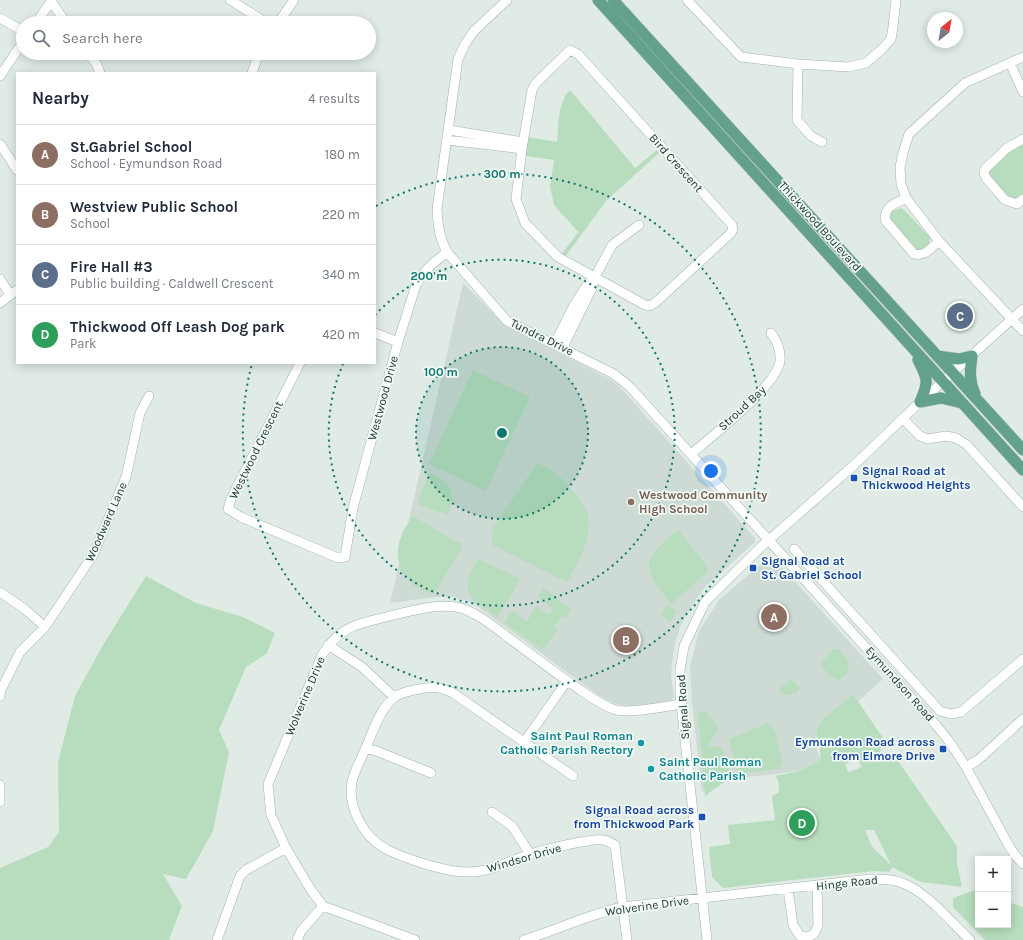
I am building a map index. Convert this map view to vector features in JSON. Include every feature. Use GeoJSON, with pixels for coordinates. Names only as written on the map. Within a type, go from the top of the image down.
{"type":"FeatureCollection","features":[{"type":"Feature","properties":{"kind":"main road","name":"Thickwood Boulevard"},"geometry":{"type":"LineString","coordinates":[[598,0],[1023,470]]}},
{"type":"Feature","properties":{"kind":"main road","name":"Thickwood Boulevard"},"geometry":{"type":"LineString","coordinates":[[613,0],[1023,450]]}},
{"type":"Feature","properties":{"kind":"main road"},"geometry":{"type":"LineString","coordinates":[[911,346],[926,377],[926,389],[920,402]]}},
{"type":"Feature","properties":{"kind":"main road"},"geometry":{"type":"LineString","coordinates":[[938,356],[959,359],[972,356],[970,376],[971,386],[981,404]]}},
{"type":"Feature","properties":{"kind":"main road"},"geometry":{"type":"LineString","coordinates":[[920,402],[941,398],[962,403]]}},
{"type":"Feature","properties":{"kind":"street"},"geometry":{"type":"LineString","coordinates":[[230,0],[256,16]]}},
{"type":"Feature","properties":{"kind":"street"},"geometry":{"type":"LineString","coordinates":[[283,16],[294,0]]}},
{"type":"Feature","properties":{"kind":"street","name":"Tundra Drive"},"geometry":{"type":"LineString","coordinates":[[507,0],[474,31],[465,44],[458,59],[437,209],[438,228],[441,241],[447,252],[507,321],[559,345],[614,374],[625,382],[769,540]]}},
{"type":"Feature","properties":{"kind":"street"},"geometry":{"type":"LineString","coordinates":[[687,0],[741,57],[798,64],[849,67],[866,63],[882,49],[890,39],[894,27],[896,0]]}},
{"type":"Feature","properties":{"kind":"street"},"geometry":{"type":"LineString","coordinates":[[41,16],[51,1],[61,16]]}},
{"type":"Feature","properties":{"kind":"street"},"geometry":{"type":"LineString","coordinates":[[0,18],[16,27]]}},
{"type":"Feature","properties":{"kind":"street","name":"Bird Crescent"},"geometry":{"type":"LineString","coordinates":[[570,50],[578,54],[734,229],[649,306],[595,277],[558,257],[526,223],[516,199],[522,146],[532,90],[536,83],[570,50]]}},
{"type":"Feature","properties":{"kind":"street"},"geometry":{"type":"LineString","coordinates":[[0,76],[16,52]]}},
{"type":"Feature","properties":{"kind":"street"},"geometry":{"type":"LineString","coordinates":[[1023,57],[965,83],[909,134],[900,167],[901,184],[906,198],[939,241],[1023,331]]}},
{"type":"Feature","properties":{"kind":"street"},"geometry":{"type":"LineString","coordinates":[[93,60],[100,72]]}},
{"type":"Feature","properties":{"kind":"street"},"geometry":{"type":"LineString","coordinates":[[252,72],[257,60]]}},
{"type":"Feature","properties":{"kind":"street"},"geometry":{"type":"LineString","coordinates":[[1010,63],[1023,92]]}},
{"type":"Feature","properties":{"kind":"street"},"geometry":{"type":"LineString","coordinates":[[798,64],[797,120],[811,136],[822,142]]}},
{"type":"Feature","properties":{"kind":"street"},"geometry":{"type":"LineString","coordinates":[[449,130],[486,140],[522,146]]}},
{"type":"Feature","properties":{"kind":"street"},"geometry":{"type":"LineString","coordinates":[[1023,139],[1007,148],[985,169],[984,173],[986,178],[1005,200],[1017,204],[1023,199]]}},
{"type":"Feature","properties":{"kind":"street"},"geometry":{"type":"LineString","coordinates":[[447,140],[486,140]]}},
{"type":"Feature","properties":{"kind":"street"},"geometry":{"type":"LineString","coordinates":[[0,144],[3,156],[16,169]]}},
{"type":"Feature","properties":{"kind":"street"},"geometry":{"type":"LineString","coordinates":[[906,198],[888,207],[885,213],[885,220],[914,254],[920,256],[925,254],[939,241]]}},
{"type":"Feature","properties":{"kind":"street"},"geometry":{"type":"LineString","coordinates":[[559,345],[587,285],[595,277],[612,245],[639,225]]}},
{"type":"Feature","properties":{"kind":"street","name":"Westwood Drive"},"geometry":{"type":"LineString","coordinates":[[345,557],[353,508],[398,342],[420,277],[427,268],[447,252]]}},
{"type":"Feature","properties":{"kind":"street"},"geometry":{"type":"LineString","coordinates":[[0,279],[14,293],[0,303]]}},
{"type":"Feature","properties":{"kind":"street","name":"Signal Road"},"geometry":{"type":"LineString","coordinates":[[707,940],[680,694],[680,670],[684,646],[705,602],[769,540],[853,466],[920,402],[1023,309]]}},
{"type":"Feature","properties":{"kind":"street"},"geometry":{"type":"LineString","coordinates":[[376,333],[398,342]]}},
{"type":"Feature","properties":{"kind":"street","name":"Stroud Bay"},"geometry":{"type":"LineString","coordinates":[[691,454],[764,389],[777,371],[780,361],[778,343],[771,333]]}},
{"type":"Feature","properties":{"kind":"street","name":"Westwood Crescent"},"geometry":{"type":"LineString","coordinates":[[299,364],[231,499],[228,509],[241,517],[338,558],[345,557]]}},
{"type":"Feature","properties":{"kind":"street","name":"Woodward Lane"},"geometry":{"type":"LineString","coordinates":[[0,696],[1,690],[20,652],[45,627],[94,555],[126,478],[140,413],[149,396]]}},
{"type":"Feature","properties":{"kind":"street"},"geometry":{"type":"LineString","coordinates":[[903,419],[920,436],[928,439],[946,436],[956,438],[967,445],[1023,507]]}},
{"type":"Feature","properties":{"kind":"street","name":"Eymundson Road"},"geometry":{"type":"LineString","coordinates":[[769,540],[950,741],[966,767],[1009,846],[1023,864]]}},
{"type":"Feature","properties":{"kind":"street"},"geometry":{"type":"LineString","coordinates":[[794,549],[940,711],[951,714],[961,712],[1023,659]]}},
{"type":"Feature","properties":{"kind":"street"},"geometry":{"type":"LineString","coordinates":[[812,587],[820,578]]}},
{"type":"Feature","properties":{"kind":"street"},"geometry":{"type":"LineString","coordinates":[[0,592],[26,610],[45,627]]}},
{"type":"Feature","properties":{"kind":"street","name":"Wolverine Drive"},"geometry":{"type":"LineString","coordinates":[[323,906],[310,890],[286,848],[271,815],[268,784],[322,655],[335,637],[346,629],[364,622],[433,606],[456,608],[470,613],[491,625],[567,681],[606,706],[616,710],[629,711],[682,704]]}},
{"type":"Feature","properties":{"kind":"street"},"geometry":{"type":"LineString","coordinates":[[328,645],[362,667],[394,697],[407,692],[438,687],[453,693],[525,741],[573,776]]}},
{"type":"Feature","properties":{"kind":"street"},"geometry":{"type":"LineString","coordinates":[[525,741],[567,681]]}},
{"type":"Feature","properties":{"kind":"street","name":"Windsor Drive"},"geometry":{"type":"LineString","coordinates":[[394,697],[378,718],[355,772],[352,783],[351,793],[354,809],[363,828],[374,841],[387,850],[433,866],[466,872],[494,868],[530,854],[585,841],[604,840],[615,845],[623,908]]}},
{"type":"Feature","properties":{"kind":"street"},"geometry":{"type":"LineString","coordinates":[[966,767],[978,760],[1023,719]]}},
{"type":"Feature","properties":{"kind":"street"},"geometry":{"type":"LineString","coordinates":[[365,749],[374,750],[431,773]]}},
{"type":"Feature","properties":{"kind":"street"},"geometry":{"type":"LineString","coordinates":[[0,785],[0,802]]}},
{"type":"Feature","properties":{"kind":"street"},"geometry":{"type":"LineString","coordinates":[[492,812],[512,826],[530,854]]}},
{"type":"Feature","properties":{"kind":"street"},"geometry":{"type":"LineString","coordinates":[[217,940],[240,876],[246,870],[286,848]]}},
{"type":"Feature","properties":{"kind":"street","name":"Hinge Road"},"geometry":{"type":"LineString","coordinates":[[703,899],[817,885],[881,879],[890,880],[906,884],[929,901],[970,940]]}},
{"type":"Feature","properties":{"kind":"street"},"geometry":{"type":"LineString","coordinates":[[788,889],[793,925],[800,936],[808,937],[814,934],[818,926],[817,885]]}},
{"type":"Feature","properties":{"kind":"street","name":"Wolverine Drive"},"geometry":{"type":"LineString","coordinates":[[524,940],[546,937],[606,911],[703,899]]}},
{"type":"Feature","properties":{"kind":"street"},"geometry":{"type":"LineString","coordinates":[[297,940],[302,931],[323,906],[415,940]]}},
{"type":"Feature","properties":{"kind":"street"},"geometry":{"type":"LineString","coordinates":[[623,908],[627,940]]}},
{"type":"Feature","properties":{"kind":"shaded area"},"geometry":{"type":"Polygon","coordinates":[[[463,283],[500,320],[512,329],[610,379],[621,388],[755,538],[755,542],[706,586],[681,624],[676,639],[673,656],[671,675],[674,697],[671,701],[630,707],[614,703],[598,695],[473,603],[454,597],[436,597],[390,603],[463,283]]]}},
{"type":"Feature","properties":{"kind":"shaded area"},"geometry":{"type":"Polygon","coordinates":[[[771,555],[883,679],[814,741],[821,760],[800,771],[732,779],[702,792],[692,704],[690,667],[699,631],[719,600],[771,555]]]}},
{"type":"Feature","properties":{"kind":"green space"},"geometry":{"type":"Polygon","coordinates":[[[570,90],[635,168],[657,150],[659,153],[606,201],[565,257],[562,254],[578,232],[554,205],[550,186],[554,160],[526,156],[528,137],[557,142],[561,108],[566,95],[570,90]]]}},
{"type":"Feature","properties":{"kind":"green space"},"geometry":{"type":"Polygon","coordinates":[[[1023,144],[1023,196],[1016,201],[1008,199],[989,176],[988,171],[1008,152],[1023,144]]]}},
{"type":"Feature","properties":{"kind":"green space"},"geometry":{"type":"Polygon","coordinates":[[[902,208],[930,237],[929,244],[920,251],[915,249],[891,220],[890,215],[892,211],[902,208]]]}},
{"type":"Feature","properties":{"kind":"green space"},"geometry":{"type":"Polygon","coordinates":[[[473,370],[530,397],[486,491],[429,464],[473,370]]]}},
{"type":"Feature","properties":{"kind":"green space"},"geometry":{"type":"Polygon","coordinates":[[[537,463],[564,481],[587,511],[589,523],[584,550],[567,582],[493,545],[491,531],[537,463]]]}},
{"type":"Feature","properties":{"kind":"green space"},"geometry":{"type":"Polygon","coordinates":[[[429,472],[443,480],[450,489],[452,500],[448,515],[419,505],[418,501],[429,472]]]}},
{"type":"Feature","properties":{"kind":"green space"},"geometry":{"type":"Polygon","coordinates":[[[413,516],[453,540],[461,542],[462,549],[434,594],[420,589],[410,582],[403,573],[399,562],[398,551],[400,540],[405,528],[413,516]]]}},
{"type":"Feature","properties":{"kind":"green space"},"geometry":{"type":"Polygon","coordinates":[[[678,530],[708,567],[707,572],[672,604],[654,582],[650,573],[649,565],[651,557],[657,549],[678,530]]]}},
{"type":"Feature","properties":{"kind":"green space"},"geometry":{"type":"Polygon","coordinates":[[[478,559],[519,578],[519,581],[498,617],[480,605],[470,594],[468,580],[478,559]]]}},
{"type":"Feature","properties":{"kind":"green space"},"geometry":{"type":"Polygon","coordinates":[[[146,576],[196,603],[243,617],[275,633],[267,653],[246,667],[219,730],[229,752],[213,831],[186,879],[163,874],[182,906],[169,940],[0,940],[0,868],[48,847],[59,832],[58,762],[75,696],[103,645],[146,576]]]}},
{"type":"Feature","properties":{"kind":"green space"},"geometry":{"type":"Polygon","coordinates":[[[543,589],[571,609],[571,611],[566,618],[563,616],[555,625],[554,627],[558,630],[544,648],[541,649],[504,622],[512,611],[527,621],[536,607],[548,615],[550,614],[552,608],[539,599],[538,596],[543,589]]]}},
{"type":"Feature","properties":{"kind":"green space"},"geometry":{"type":"Polygon","coordinates":[[[668,605],[677,612],[670,622],[660,614],[668,605]]]}},
{"type":"Feature","properties":{"kind":"green space"},"geometry":{"type":"Polygon","coordinates":[[[839,649],[847,660],[849,670],[845,676],[839,680],[828,674],[821,663],[832,650],[839,649]]]}},
{"type":"Feature","properties":{"kind":"green space"},"geometry":{"type":"Polygon","coordinates":[[[791,679],[799,686],[799,689],[796,693],[784,695],[779,689],[791,679]]]}},
{"type":"Feature","properties":{"kind":"green space"},"geometry":{"type":"Polygon","coordinates":[[[853,694],[883,738],[880,752],[898,761],[957,846],[957,864],[962,887],[921,882],[892,867],[890,872],[874,871],[723,888],[712,877],[709,847],[730,844],[728,825],[775,820],[772,796],[778,793],[779,786],[775,776],[800,771],[821,760],[817,729],[822,720],[853,694]],[[857,759],[845,764],[848,772],[862,767],[857,759]],[[865,830],[872,847],[891,865],[874,830],[865,830]]]}},
{"type":"Feature","properties":{"kind":"green space"},"geometry":{"type":"Polygon","coordinates":[[[706,712],[719,728],[708,746],[722,747],[731,777],[705,796],[698,713],[706,712]]]}},
{"type":"Feature","properties":{"kind":"green space"},"geometry":{"type":"Polygon","coordinates":[[[768,723],[775,730],[783,764],[778,769],[738,774],[729,739],[768,723]]]}},
{"type":"Feature","properties":{"kind":"green space"},"geometry":{"type":"Polygon","coordinates":[[[975,890],[975,928],[1011,928],[1011,903],[1023,907],[1023,940],[985,940],[953,907],[953,898],[975,890]]]}},
{"type":"Feature","properties":{"kind":"place","name":"Fire Hall #3"},"geometry":{"type":"Point","coordinates":[960,316]}},
{"type":"Feature","properties":{"kind":"place","name":"Signal Road at Thickwood Heights"},"geometry":{"type":"Point","coordinates":[854,478]}},
{"type":"Feature","properties":{"kind":"place","name":"Westwood Community High School"},"geometry":{"type":"Point","coordinates":[631,502]}},
{"type":"Feature","properties":{"kind":"place","name":"Signal Road at St. Gabriel School"},"geometry":{"type":"Point","coordinates":[753,568]}},
{"type":"Feature","properties":{"kind":"place","name":"St.Gabriel School"},"geometry":{"type":"Point","coordinates":[774,617]}},
{"type":"Feature","properties":{"kind":"place","name":"Westview Public School"},"geometry":{"type":"Point","coordinates":[626,640]}},
{"type":"Feature","properties":{"kind":"place","name":"Saint Paul Roman Catholic Parish Rectory"},"geometry":{"type":"Point","coordinates":[641,743]}},
{"type":"Feature","properties":{"kind":"place","name":"Eymundson Road across from Elmore Drive"},"geometry":{"type":"Point","coordinates":[943,749]}},
{"type":"Feature","properties":{"kind":"place","name":"Saint Paul Roman Catholic Parish"},"geometry":{"type":"Point","coordinates":[651,769]}},
{"type":"Feature","properties":{"kind":"place","name":"Signal Road across from Thickwood Park"},"geometry":{"type":"Point","coordinates":[702,817]}},
{"type":"Feature","properties":{"kind":"place","name":"Thickwood Off Leash Dog park"},"geometry":{"type":"Point","coordinates":[802,823]}}]}
